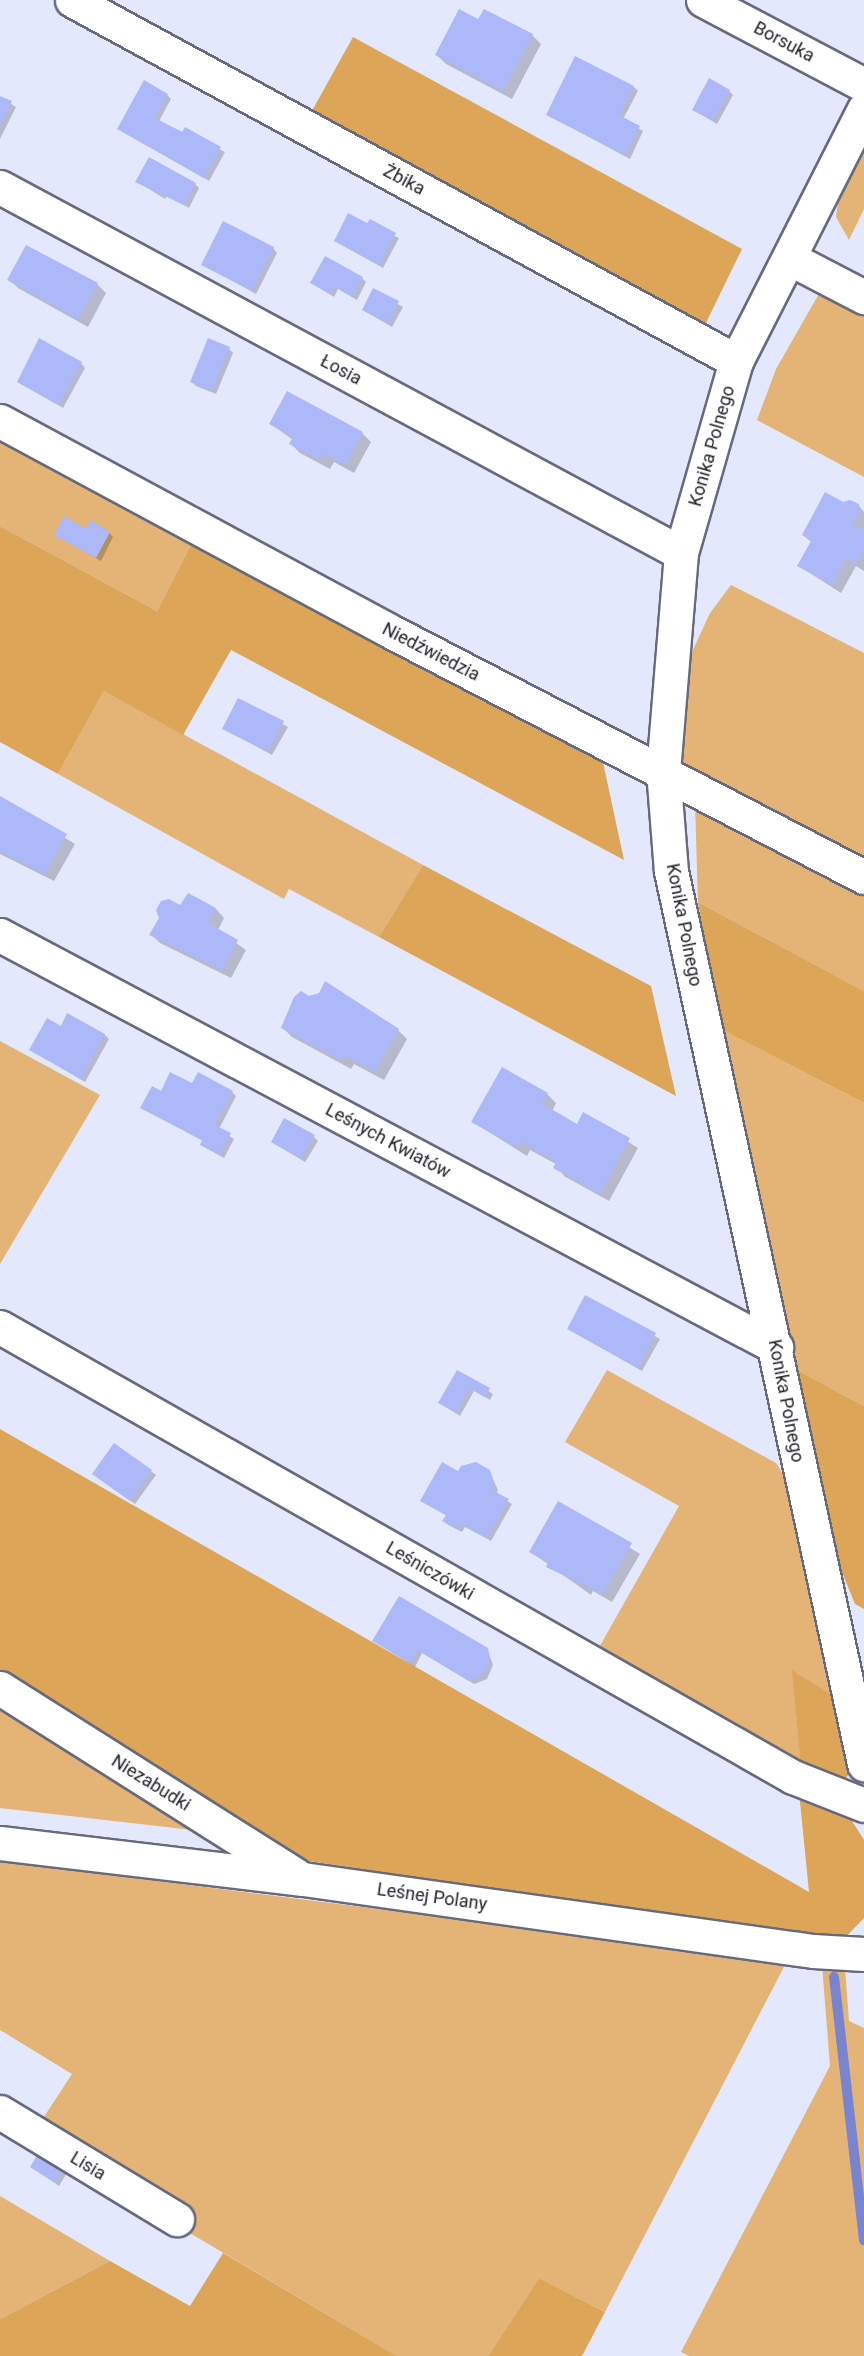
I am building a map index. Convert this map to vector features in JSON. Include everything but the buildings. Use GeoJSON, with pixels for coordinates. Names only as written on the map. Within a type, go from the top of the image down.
{"type":"FeatureCollection","features":[{"type":"Feature","properties":{"kind":"street","name":"Żbika"},"geometry":{"type":"LineString","coordinates":[[72,0],[736,361]]}},
{"type":"Feature","properties":{"kind":"street","name":"Borsuka"},"geometry":{"type":"LineString","coordinates":[[704,0],[864,85]]}},
{"type":"Feature","properties":{"kind":"street","name":"Konika Polnego"},"geometry":{"type":"LineString","coordinates":[[864,109],[736,361],[681,553],[663,770],[671,871],[776,1347],[864,1764]]}},
{"type":"Feature","properties":{"kind":"street","name":"Łosia"},"geometry":{"type":"LineString","coordinates":[[0,187],[681,553]]}},
{"type":"Feature","properties":{"kind":"street"},"geometry":{"type":"LineString","coordinates":[[789,258],[864,297]]}},
{"type":"Feature","properties":{"kind":"street","name":"Niedźwiedzia"},"geometry":{"type":"LineString","coordinates":[[0,421],[388,630],[663,770],[864,877]]}},
{"type":"Feature","properties":{"kind":"street","name":"Leśnych Kwiatów"},"geometry":{"type":"LineString","coordinates":[[0,935],[776,1347]]}},
{"type":"Feature","properties":{"kind":"street","name":"Leśniczówki"},"geometry":{"type":"LineString","coordinates":[[0,1327],[793,1777],[864,1805]]}},
{"type":"Feature","properties":{"kind":"street","name":"Niezabudki"},"geometry":{"type":"LineString","coordinates":[[0,1688],[303,1879]]}},
{"type":"Feature","properties":{"kind":"street","name":"Leśnej Polany"},"geometry":{"type":"LineString","coordinates":[[0,1843],[303,1879],[813,1951],[864,1954]]}},
{"type":"Feature","properties":{"kind":"street","name":"Lisia"},"geometry":{"type":"LineString","coordinates":[[0,2112],[177,2219]]}},
{"type":"Feature","properties":{"kind":"shaded area"},"geometry":{"type":"Polygon","coordinates":[[[353,37],[742,249],[701,333],[308,118],[353,37]]]}},
{"type":"Feature","properties":{"kind":"shaded area"},"geometry":{"type":"Polygon","coordinates":[[[864,145],[864,209],[849,240],[836,217],[839,195],[864,145]]]}},
{"type":"Feature","properties":{"kind":"shaded area"},"geometry":{"type":"Polygon","coordinates":[[[820,292],[864,315],[864,477],[757,420],[776,369],[820,292]]]}},
{"type":"Feature","properties":{"kind":"shaded area"},"geometry":{"type":"Polygon","coordinates":[[[0,433],[195,537],[157,611],[0,526],[0,433]]]}},
{"type":"Feature","properties":{"kind":"shaded area"},"geometry":{"type":"Polygon","coordinates":[[[0,526],[157,611],[195,537],[601,753],[624,860],[231,650],[183,735],[104,691],[58,774],[0,742],[0,526]]]}},
{"type":"Feature","properties":{"kind":"shaded area"},"geometry":{"type":"Polygon","coordinates":[[[731,585],[864,653],[864,867],[680,770],[686,665],[710,613],[731,585]]]}},
{"type":"Feature","properties":{"kind":"shaded area"},"geometry":{"type":"Polygon","coordinates":[[[104,691],[423,865],[379,937],[289,889],[284,899],[58,774],[104,691]]]}},
{"type":"Feature","properties":{"kind":"shaded area"},"geometry":{"type":"Polygon","coordinates":[[[695,804],[864,892],[864,991],[698,902],[695,804]]]}},
{"type":"Feature","properties":{"kind":"shaded area"},"geometry":{"type":"Polygon","coordinates":[[[423,865],[651,986],[676,1096],[379,937],[423,865]]]}},
{"type":"Feature","properties":{"kind":"shaded area"},"geometry":{"type":"Polygon","coordinates":[[[698,902],[864,991],[864,1103],[720,1029],[698,902]]]}},
{"type":"Feature","properties":{"kind":"shaded area"},"geometry":{"type":"Polygon","coordinates":[[[720,1029],[864,1103],[864,1406],[797,1370],[734,1112],[720,1029]]]}},
{"type":"Feature","properties":{"kind":"shaded area"},"geometry":{"type":"Polygon","coordinates":[[[0,1041],[100,1095],[0,1264],[0,1041]]]}},
{"type":"Feature","properties":{"kind":"shaded area"},"geometry":{"type":"Polygon","coordinates":[[[607,1370],[776,1463],[787,1480],[834,1696],[793,1671],[801,1769],[597,1651],[679,1506],[565,1442],[607,1370]]]}},
{"type":"Feature","properties":{"kind":"shaded area"},"geometry":{"type":"Polygon","coordinates":[[[797,1370],[864,1406],[864,1609],[855,1604],[822,1523],[797,1370]]]}},
{"type":"Feature","properties":{"kind":"shaded area"},"geometry":{"type":"Polygon","coordinates":[[[0,1429],[809,1892],[799,1792],[849,1816],[864,1840],[864,1918],[843,1940],[805,1937],[309,1861],[0,1670],[0,1429]]]}},
{"type":"Feature","properties":{"kind":"shaded area"},"geometry":{"type":"Polygon","coordinates":[[[792,1670],[834,1696],[850,1773],[845,1779],[801,1769],[792,1670]]]}},
{"type":"Feature","properties":{"kind":"shaded area"},"geometry":{"type":"Polygon","coordinates":[[[0,1702],[210,1832],[0,1808],[0,1702]]]}},
{"type":"Feature","properties":{"kind":"shaded area"},"geometry":{"type":"Polygon","coordinates":[[[0,1861],[787,1961],[605,2312],[539,2278],[488,2356],[397,2356],[178,2226],[38,2126],[72,2074],[0,2030],[0,1861]]]}},
{"type":"Feature","properties":{"kind":"shaded area"},"geometry":{"type":"Polygon","coordinates":[[[822,1965],[845,1968],[849,2021],[864,2028],[864,2356],[689,2356],[681,2352],[830,2066],[822,1965]]]}},
{"type":"Feature","properties":{"kind":"shaded area"},"geometry":{"type":"Polygon","coordinates":[[[0,2196],[110,2261],[0,2319],[0,2196]]]}},
{"type":"Feature","properties":{"kind":"shaded area"},"geometry":{"type":"Polygon","coordinates":[[[223,2253],[397,2356],[0,2356],[0,2319],[110,2261],[190,2306],[223,2253]]]}},
{"type":"Feature","properties":{"kind":"shaded area"},"geometry":{"type":"Polygon","coordinates":[[[539,2278],[605,2312],[582,2356],[488,2356],[539,2278]]]}},
{"type":"Feature","properties":{"kind":"waterway"},"geometry":{"type":"LineString","coordinates":[[834,1977],[864,2240]]}}]}
